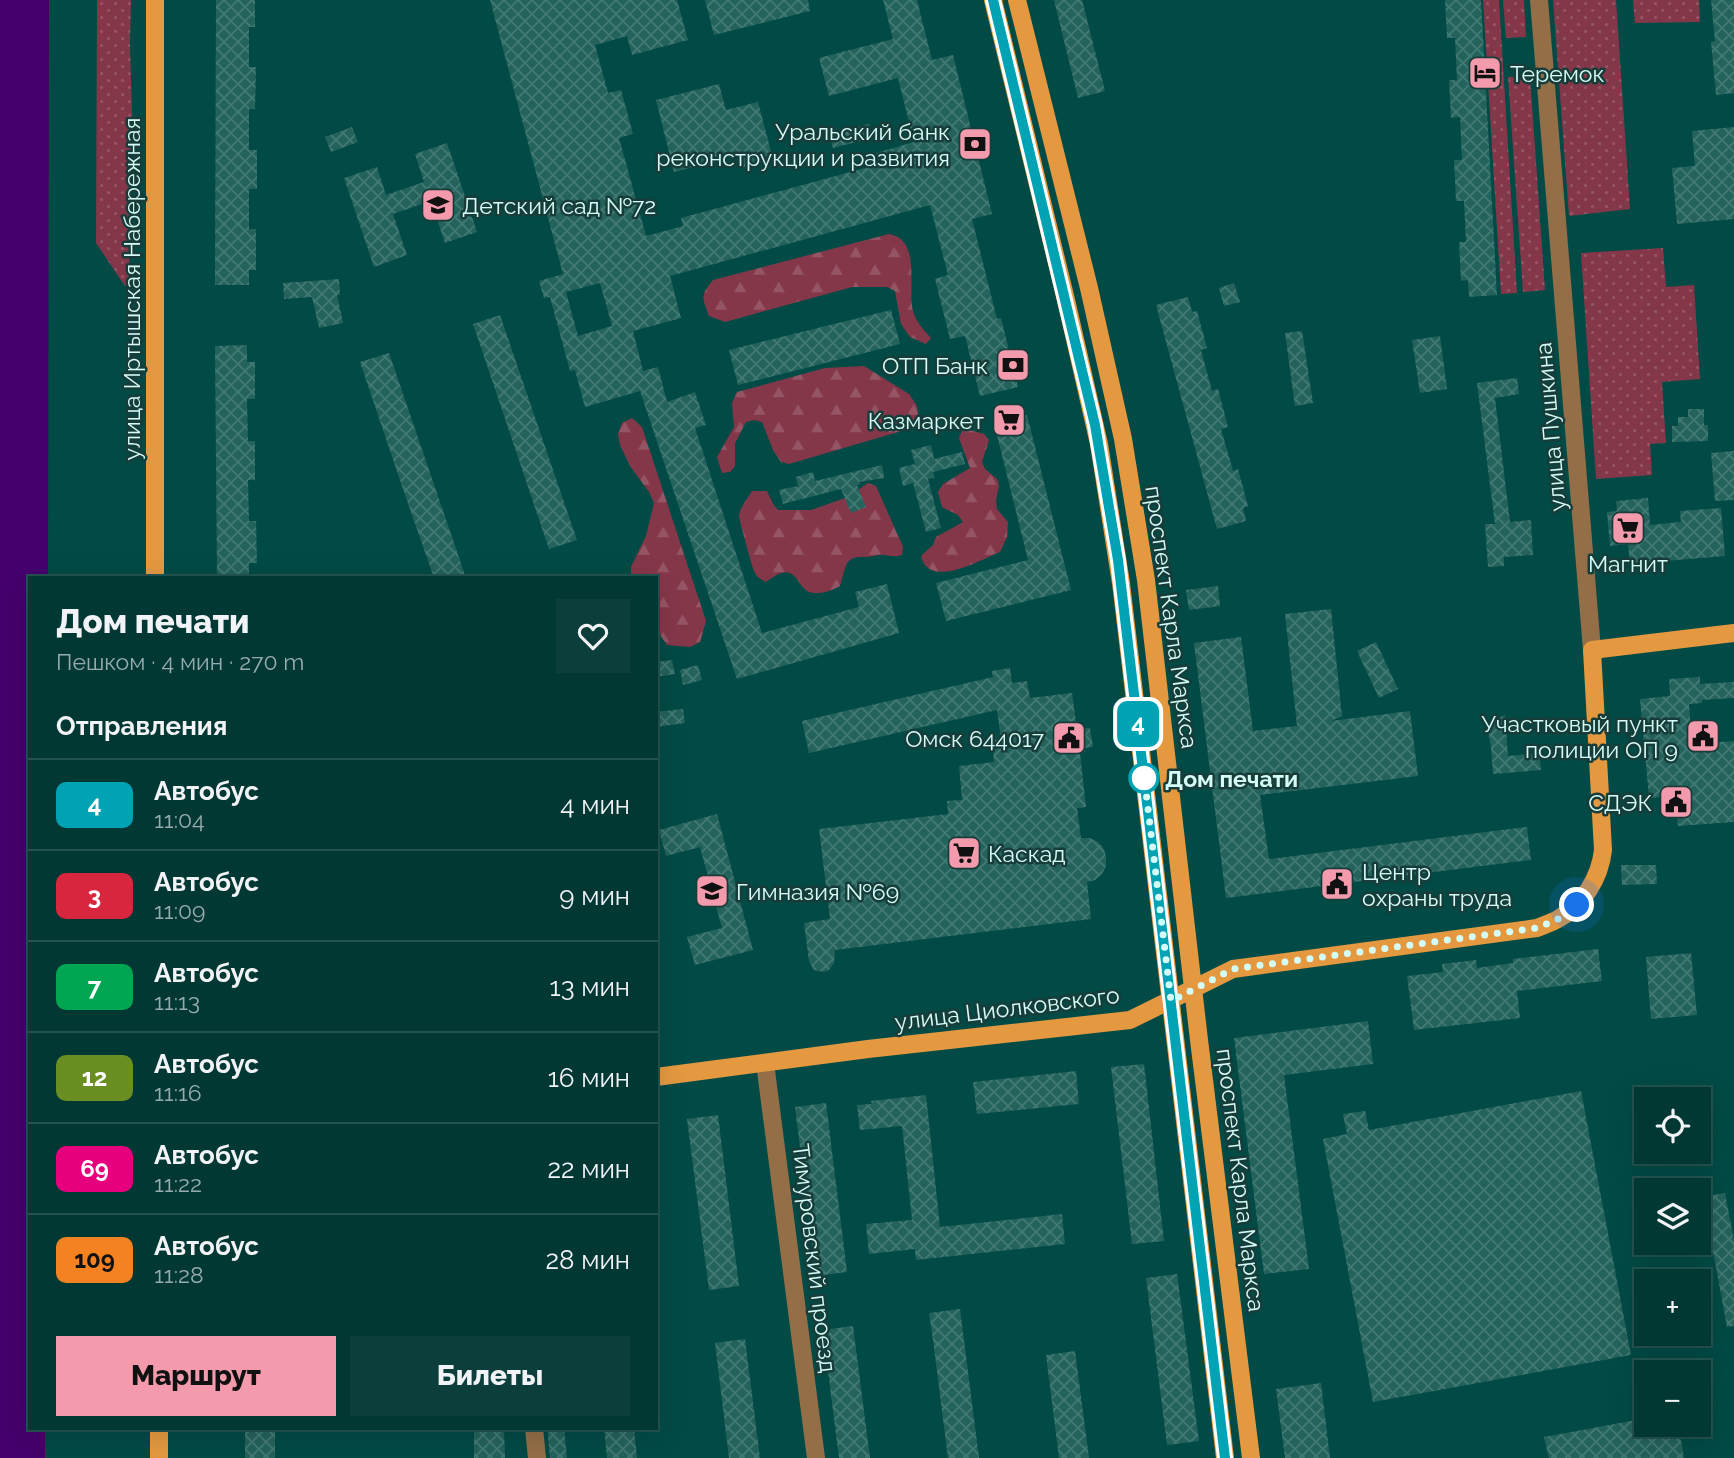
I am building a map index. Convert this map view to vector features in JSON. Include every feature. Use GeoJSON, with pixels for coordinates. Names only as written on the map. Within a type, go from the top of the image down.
{"type":"FeatureCollection","features":[{"type":"Feature","properties":{"kind":"main road","name":"улица Иртышская Набережная"},"geometry":{"type":"LineString","coordinates":[[155,0],[155,576]]}},
{"type":"Feature","properties":{"kind":"main road","name":"проспект Карла Маркса"},"geometry":{"type":"LineString","coordinates":[[993,0],[1099,444],[1122,589],[1225,1458]]}},
{"type":"Feature","properties":{"kind":"main road","name":"проспект Карла Маркса"},"geometry":{"type":"LineString","coordinates":[[1017,0],[1089,288],[1122,439],[1146,580],[1251,1458]]}},
{"type":"Feature","properties":{"kind":"main road"},"geometry":{"type":"LineString","coordinates":[[1086,387],[1110,383]]}},
{"type":"Feature","properties":{"kind":"main road"},"geometry":{"type":"LineString","coordinates":[[1099,444],[1122,439]]}},
{"type":"Feature","properties":{"kind":"main road"},"geometry":{"type":"LineString","coordinates":[[1592,650],[1734,633]]}},
{"type":"Feature","properties":{"kind":"main road","name":"улица Пушкина"},"geometry":{"type":"LineString","coordinates":[[1592,650],[1603,850]]}},
{"type":"Feature","properties":{"kind":"main road","name":"улица Циолковского"},"geometry":{"type":"LineString","coordinates":[[658,1077],[868,1049],[1130,1020],[1233,969],[1537,928],[1558,919],[1577,905],[1597,875],[1603,850]]}},
{"type":"Feature","properties":{"kind":"main road"},"geometry":{"type":"LineString","coordinates":[[159,1430],[159,1458]]}},
{"type":"Feature","properties":{"kind":"street","name":"улица Пушкина"},"geometry":{"type":"LineString","coordinates":[[1539,0],[1592,650]]}},
{"type":"Feature","properties":{"kind":"street","name":"Тимуровский проезд"},"geometry":{"type":"LineString","coordinates":[[765,1063],[816,1458]]}},
{"type":"Feature","properties":{"kind":"street"},"geometry":{"type":"LineString","coordinates":[[534,1430],[537,1458]]}},
{"type":"Feature","properties":{"kind":"green space"},"geometry":{"type":"Polygon","coordinates":[[[97,0],[131,0],[129,285],[125,286],[96,243],[97,0]]]}},
{"type":"Feature","properties":{"kind":"green space"},"geometry":{"type":"Polygon","coordinates":[[[1483,0],[1499,0],[1517,293],[1501,294],[1483,0]]]}},
{"type":"Feature","properties":{"kind":"green space"},"geometry":{"type":"Polygon","coordinates":[[[1503,0],[1524,0],[1526,37],[1506,38],[1503,0]]]}},
{"type":"Feature","properties":{"kind":"green space"},"geometry":{"type":"Polygon","coordinates":[[[1553,0],[1616,0],[1630,209],[1569,216],[1553,0]]]}},
{"type":"Feature","properties":{"kind":"green space"},"geometry":{"type":"Polygon","coordinates":[[[1633,0],[1699,0],[1700,22],[1635,23],[1633,0]]]}},
{"type":"Feature","properties":{"kind":"green space"},"geometry":{"type":"Polygon","coordinates":[[[1530,76],[1545,290],[1523,292],[1508,77],[1530,76]]]}},
{"type":"Feature","properties":{"kind":"green space"},"geometry":{"type":"Polygon","coordinates":[[[889,234],[906,245],[910,255],[913,311],[931,338],[926,344],[910,337],[901,324],[895,291],[887,287],[852,287],[725,322],[709,316],[704,297],[713,280],[889,234]]]}},
{"type":"Feature","properties":{"kind":"green space"},"geometry":{"type":"Polygon","coordinates":[[[1663,248],[1666,287],[1694,285],[1700,379],[1662,382],[1666,443],[1650,444],[1652,475],[1596,479],[1581,253],[1663,248]]]}},
{"type":"Feature","properties":{"kind":"green space"},"geometry":{"type":"Polygon","coordinates":[[[864,366],[909,394],[917,406],[919,422],[905,430],[789,464],[781,462],[773,450],[762,422],[746,422],[735,443],[735,466],[730,472],[722,473],[717,457],[734,427],[732,403],[737,392],[825,368],[864,366]]]}},
{"type":"Feature","properties":{"kind":"green space"},"geometry":{"type":"Polygon","coordinates":[[[632,418],[642,427],[706,621],[700,642],[690,647],[667,645],[658,635],[658,576],[631,576],[631,567],[646,536],[654,503],[620,445],[618,434],[622,423],[632,418]]]}},
{"type":"Feature","properties":{"kind":"green space"},"geometry":{"type":"Polygon","coordinates":[[[962,431],[984,434],[989,440],[982,462],[999,485],[997,509],[1008,522],[1007,537],[1000,552],[956,570],[934,571],[926,566],[921,556],[933,545],[936,537],[963,522],[958,515],[942,507],[938,492],[943,484],[970,468],[959,438],[962,431]]]}},
{"type":"Feature","properties":{"kind":"green space"},"geometry":{"type":"Polygon","coordinates":[[[868,483],[876,486],[903,547],[902,555],[854,558],[845,568],[840,586],[819,593],[807,591],[790,573],[781,573],[766,582],[756,575],[739,516],[752,491],[767,491],[778,510],[811,510],[848,497],[868,483]]]}},
{"type":"Feature","properties":{"kind":"shaded area"},"geometry":{"type":"Polygon","coordinates":[[[0,0],[49,0],[48,576],[28,576],[28,1430],[45,1430],[45,1458],[0,1458],[0,0]]]}},
{"type":"Feature","properties":{"kind":"building"},"geometry":{"type":"Polygon","coordinates":[[[216,0],[255,0],[255,27],[249,27],[249,67],[256,67],[255,109],[249,109],[249,150],[257,150],[257,189],[249,189],[249,229],[256,229],[256,270],[249,270],[249,285],[215,285],[216,0]]]}},
{"type":"Feature","properties":{"kind":"building"},"geometry":{"type":"Polygon","coordinates":[[[490,0],[677,0],[688,40],[632,55],[627,36],[595,45],[608,93],[621,90],[633,134],[619,138],[646,236],[683,226],[681,218],[880,164],[876,153],[914,142],[898,78],[829,96],[819,58],[893,39],[883,0],[917,0],[932,60],[953,55],[992,214],[972,219],[997,319],[1001,318],[1018,387],[980,396],[965,336],[950,339],[935,279],[948,275],[930,205],[670,276],[681,318],[633,331],[643,371],[658,367],[667,402],[695,392],[706,425],[695,428],[762,633],[859,607],[855,592],[887,584],[899,633],[737,679],[640,391],[585,407],[575,370],[570,371],[550,297],[544,298],[539,281],[563,274],[490,0]],[[600,283],[566,292],[578,336],[612,326],[600,283]]]}},
{"type":"Feature","properties":{"kind":"building"},"geometry":{"type":"Polygon","coordinates":[[[705,0],[808,0],[810,11],[714,35],[705,0]]]}},
{"type":"Feature","properties":{"kind":"building"},"geometry":{"type":"Polygon","coordinates":[[[1054,0],[1082,0],[1105,91],[1078,98],[1054,0]]]}},
{"type":"Feature","properties":{"kind":"building"},"geometry":{"type":"Polygon","coordinates":[[[1445,0],[1481,0],[1497,295],[1469,297],[1468,280],[1461,281],[1459,242],[1466,242],[1464,201],[1456,201],[1454,160],[1462,160],[1460,117],[1451,118],[1449,80],[1457,80],[1455,38],[1447,38],[1445,0]]]}},
{"type":"Feature","properties":{"kind":"building"},"geometry":{"type":"Polygon","coordinates":[[[1711,0],[1734,0],[1734,93],[1716,95],[1711,42],[1715,41],[1711,0]]]}},
{"type":"Feature","properties":{"kind":"building"},"geometry":{"type":"Polygon","coordinates":[[[719,84],[726,110],[758,102],[773,159],[740,168],[737,156],[674,172],[656,100],[719,84]]]}},
{"type":"Feature","properties":{"kind":"building"},"geometry":{"type":"Polygon","coordinates":[[[869,124],[872,138],[833,148],[829,133],[869,124]]]}},
{"type":"Feature","properties":{"kind":"building"},"geometry":{"type":"Polygon","coordinates":[[[352,127],[358,142],[331,152],[325,137],[352,127]]]}},
{"type":"Feature","properties":{"kind":"building"},"geometry":{"type":"Polygon","coordinates":[[[1734,127],[1734,219],[1677,224],[1672,168],[1695,166],[1692,131],[1734,127]]]}},
{"type":"Feature","properties":{"kind":"building"},"geometry":{"type":"Polygon","coordinates":[[[447,143],[477,232],[445,243],[431,201],[393,214],[407,255],[374,267],[344,178],[377,167],[386,195],[424,182],[415,154],[447,143]]]}},
{"type":"Feature","properties":{"kind":"building"},"geometry":{"type":"Polygon","coordinates":[[[339,279],[340,295],[337,295],[343,323],[319,328],[312,297],[284,299],[283,283],[339,279]]]}},
{"type":"Feature","properties":{"kind":"building"},"geometry":{"type":"Polygon","coordinates":[[[1234,283],[1240,302],[1224,306],[1219,288],[1234,283]]]}},
{"type":"Feature","properties":{"kind":"building"},"geometry":{"type":"Polygon","coordinates":[[[1188,297],[1192,312],[1197,311],[1207,348],[1201,350],[1212,391],[1218,389],[1228,427],[1221,429],[1233,471],[1238,469],[1248,506],[1243,508],[1246,521],[1217,529],[1156,305],[1188,297]]]}},
{"type":"Feature","properties":{"kind":"building"},"geometry":{"type":"Polygon","coordinates":[[[891,310],[900,344],[738,385],[729,350],[891,310]]]}},
{"type":"Feature","properties":{"kind":"building"},"geometry":{"type":"Polygon","coordinates":[[[500,315],[577,540],[549,549],[473,324],[500,315]]]}},
{"type":"Feature","properties":{"kind":"building"},"geometry":{"type":"Polygon","coordinates":[[[1302,331],[1313,403],[1295,406],[1285,333],[1302,331]]]}},
{"type":"Feature","properties":{"kind":"building"},"geometry":{"type":"Polygon","coordinates":[[[1440,336],[1447,389],[1420,393],[1412,340],[1440,336]]]}},
{"type":"Feature","properties":{"kind":"building"},"geometry":{"type":"Polygon","coordinates":[[[247,345],[247,362],[255,362],[255,399],[247,399],[248,441],[255,441],[255,480],[248,480],[249,521],[256,521],[257,563],[249,563],[249,576],[217,576],[215,346],[247,345]]]}},
{"type":"Feature","properties":{"kind":"building"},"geometry":{"type":"Polygon","coordinates":[[[389,353],[465,576],[433,576],[360,362],[389,353]]]}},
{"type":"Feature","properties":{"kind":"building"},"geometry":{"type":"Polygon","coordinates":[[[1517,378],[1519,394],[1495,398],[1510,522],[1531,520],[1533,555],[1504,557],[1504,566],[1488,567],[1485,524],[1495,524],[1477,383],[1517,378]]]}},
{"type":"Feature","properties":{"kind":"building"},"geometry":{"type":"Polygon","coordinates":[[[1688,409],[1704,409],[1708,441],[1672,442],[1672,426],[1678,426],[1678,417],[1688,417],[1688,409]]]}},
{"type":"Feature","properties":{"kind":"building"},"geometry":{"type":"Polygon","coordinates":[[[1027,415],[1071,590],[946,621],[936,583],[1028,560],[994,423],[1027,415]]]}},
{"type":"Feature","properties":{"kind":"building"},"geometry":{"type":"Polygon","coordinates":[[[931,445],[934,459],[962,452],[965,464],[933,472],[935,478],[928,479],[941,528],[926,532],[913,483],[903,486],[899,468],[915,464],[911,450],[931,445]]]}},
{"type":"Feature","properties":{"kind":"building"},"geometry":{"type":"Polygon","coordinates":[[[1734,451],[1734,500],[1715,501],[1711,453],[1734,451]]]}},
{"type":"Feature","properties":{"kind":"building"},"geometry":{"type":"Polygon","coordinates":[[[882,465],[884,478],[859,482],[857,485],[866,507],[851,513],[841,489],[783,504],[779,490],[798,486],[796,477],[813,472],[815,481],[882,465]]]}},
{"type":"Feature","properties":{"kind":"building"},"geometry":{"type":"Polygon","coordinates":[[[1648,498],[1650,525],[1681,522],[1680,511],[1721,508],[1725,556],[1630,564],[1628,544],[1610,546],[1607,512],[1617,511],[1616,501],[1648,498]]]}},
{"type":"Feature","properties":{"kind":"building"},"geometry":{"type":"Polygon","coordinates":[[[1218,586],[1220,606],[1189,610],[1186,590],[1218,586]]]}},
{"type":"Feature","properties":{"kind":"building"},"geometry":{"type":"Polygon","coordinates":[[[1331,609],[1342,716],[1331,721],[1410,711],[1418,776],[1260,795],[1269,859],[1527,827],[1531,860],[1226,898],[1194,643],[1241,637],[1253,731],[1297,726],[1285,614],[1331,609]]]}},
{"type":"Feature","properties":{"kind":"building"},"geometry":{"type":"Polygon","coordinates":[[[1376,642],[1398,689],[1379,698],[1357,651],[1376,642]]]}},
{"type":"Feature","properties":{"kind":"building"},"geometry":{"type":"Polygon","coordinates":[[[672,660],[675,674],[658,677],[658,662],[672,660]]]}},
{"type":"Feature","properties":{"kind":"building"},"geometry":{"type":"Polygon","coordinates":[[[698,665],[702,680],[683,685],[680,670],[698,665]]]}},
{"type":"Feature","properties":{"kind":"building","name":"Каскад"},"geometry":{"type":"Polygon","coordinates":[[[1010,668],[1012,683],[1027,681],[1030,698],[1072,693],[1077,729],[1090,728],[1093,747],[1085,748],[1085,752],[1080,753],[1086,807],[1077,808],[1081,838],[1098,842],[1106,857],[1102,874],[1087,882],[1091,919],[835,950],[834,963],[829,970],[814,970],[809,961],[804,923],[830,919],[819,829],[948,814],[947,801],[962,800],[959,766],[994,762],[992,740],[1001,739],[997,710],[809,753],[802,721],[993,677],[992,671],[1010,668]]]}},
{"type":"Feature","properties":{"kind":"building"},"geometry":{"type":"Polygon","coordinates":[[[1700,677],[1700,684],[1734,682],[1734,698],[1702,700],[1702,703],[1689,704],[1692,744],[1734,741],[1734,822],[1678,826],[1675,796],[1649,798],[1640,699],[1670,696],[1669,679],[1700,677]]]}},
{"type":"Feature","properties":{"kind":"building"},"geometry":{"type":"Polygon","coordinates":[[[683,709],[685,723],[658,727],[658,712],[683,709]]]}},
{"type":"Feature","properties":{"kind":"building"},"geometry":{"type":"Polygon","coordinates":[[[1505,715],[1508,756],[1539,753],[1541,770],[1493,774],[1487,723],[1505,715]]]}},
{"type":"Feature","properties":{"kind":"building"},"geometry":{"type":"Polygon","coordinates":[[[717,814],[753,950],[695,965],[687,937],[722,928],[700,847],[666,856],[659,830],[717,814]]]}},
{"type":"Feature","properties":{"kind":"building"},"geometry":{"type":"Polygon","coordinates":[[[1621,865],[1656,865],[1657,884],[1622,885],[1621,865]]]}},
{"type":"Feature","properties":{"kind":"building"},"geometry":{"type":"Polygon","coordinates":[[[1598,949],[1602,981],[1517,991],[1520,1018],[1414,1030],[1407,976],[1443,972],[1442,964],[1476,960],[1477,968],[1513,963],[1513,959],[1598,949]]]}},
{"type":"Feature","properties":{"kind":"building"},"geometry":{"type":"Polygon","coordinates":[[[1691,953],[1697,1015],[1651,1019],[1646,957],[1691,953]]]}},
{"type":"Feature","properties":{"kind":"building"},"geometry":{"type":"Polygon","coordinates":[[[1368,1021],[1373,1064],[1284,1075],[1309,1269],[1264,1274],[1234,1038],[1368,1021]]]}},
{"type":"Feature","properties":{"kind":"building"},"geometry":{"type":"Polygon","coordinates":[[[1144,1064],[1164,1241],[1132,1244],[1111,1067],[1144,1064]]]}},
{"type":"Feature","properties":{"kind":"building"},"geometry":{"type":"Polygon","coordinates":[[[1076,1071],[1079,1104],[977,1114],[973,1082],[1076,1071]]]}},
{"type":"Feature","properties":{"kind":"building"},"geometry":{"type":"Polygon","coordinates":[[[1581,1091],[1631,1355],[1373,1402],[1323,1139],[1347,1134],[1343,1114],[1365,1111],[1369,1130],[1581,1091]]]}},
{"type":"Feature","properties":{"kind":"building"},"geometry":{"type":"Polygon","coordinates":[[[926,1095],[940,1227],[1062,1214],[1065,1244],[916,1260],[915,1249],[869,1254],[866,1224],[912,1220],[902,1126],[860,1130],[857,1105],[926,1095]]]}},
{"type":"Feature","properties":{"kind":"building"},"geometry":{"type":"Polygon","coordinates":[[[826,1103],[847,1272],[816,1276],[795,1107],[826,1103]]]}},
{"type":"Feature","properties":{"kind":"building"},"geometry":{"type":"Polygon","coordinates":[[[718,1115],[739,1286],[709,1290],[687,1119],[718,1115]]]}},
{"type":"Feature","properties":{"kind":"building"},"geometry":{"type":"Polygon","coordinates":[[[1725,1193],[1734,1241],[1734,1326],[1727,1327],[1711,1240],[1711,1196],[1725,1193]]]}},
{"type":"Feature","properties":{"kind":"building"},"geometry":{"type":"Polygon","coordinates":[[[1177,1274],[1199,1441],[1167,1445],[1146,1278],[1177,1274]]]}},
{"type":"Feature","properties":{"kind":"building"},"geometry":{"type":"Polygon","coordinates":[[[960,1309],[979,1458],[948,1458],[929,1313],[960,1309]]]}},
{"type":"Feature","properties":{"kind":"building"},"geometry":{"type":"Polygon","coordinates":[[[853,1326],[870,1458],[839,1458],[823,1330],[853,1326]]]}},
{"type":"Feature","properties":{"kind":"building"},"geometry":{"type":"Polygon","coordinates":[[[745,1339],[760,1458],[729,1458],[715,1343],[745,1339]]]}},
{"type":"Feature","properties":{"kind":"building"},"geometry":{"type":"Polygon","coordinates":[[[1075,1351],[1089,1458],[1059,1458],[1046,1355],[1075,1351]]]}},
{"type":"Feature","properties":{"kind":"building"},"geometry":{"type":"Polygon","coordinates":[[[1321,1383],[1330,1458],[1285,1458],[1276,1389],[1321,1383]]]}},
{"type":"Feature","properties":{"kind":"building"},"geometry":{"type":"Polygon","coordinates":[[[1634,1420],[1634,1437],[1680,1437],[1684,1458],[1549,1458],[1544,1437],[1634,1420]]]}},
{"type":"Feature","properties":{"kind":"building"},"geometry":{"type":"Polygon","coordinates":[[[245,1430],[275,1430],[275,1458],[245,1458],[245,1430]]]}},
{"type":"Feature","properties":{"kind":"building"},"geometry":{"type":"Polygon","coordinates":[[[474,1430],[504,1430],[505,1458],[474,1458],[474,1430]]]}},
{"type":"Feature","properties":{"kind":"building"},"geometry":{"type":"Polygon","coordinates":[[[547,1430],[564,1430],[567,1458],[550,1458],[547,1430]]]}},
{"type":"Feature","properties":{"kind":"building"},"geometry":{"type":"Polygon","coordinates":[[[604,1430],[634,1430],[637,1458],[607,1458],[604,1430]]]}},
{"type":"Feature","properties":{"kind":"bus line","name":"4"},"geometry":{"type":"LineString","coordinates":[[993,0],[1095,425],[1118,560],[1225,1458]]}},
{"type":"Feature","properties":{"kind":"place","name":"Теремок"},"geometry":{"type":"Point","coordinates":[1485,73]}},
{"type":"Feature","properties":{"kind":"place","name":"Уральский банк реконструкции и развития"},"geometry":{"type":"Point","coordinates":[975,144]}},
{"type":"Feature","properties":{"kind":"place","name":"Детский сад №72"},"geometry":{"type":"Point","coordinates":[438,205]}},
{"type":"Feature","properties":{"kind":"place","name":"ОТП Банк"},"geometry":{"type":"Point","coordinates":[1013,365]}},
{"type":"Feature","properties":{"kind":"place","name":"Казмаркет"},"geometry":{"type":"Point","coordinates":[1009,420]}},
{"type":"Feature","properties":{"kind":"place","name":"Магнит"},"geometry":{"type":"Point","coordinates":[1628,528]}},
{"type":"Feature","properties":{"kind":"place","name":"Участковый пункт полиции ОП 9"},"geometry":{"type":"Point","coordinates":[1703,736]}},
{"type":"Feature","properties":{"kind":"place","name":"Омск 644017"},"geometry":{"type":"Point","coordinates":[1069,738]}},
{"type":"Feature","properties":{"kind":"place","name":"Дом печати"},"geometry":{"type":"Point","coordinates":[1144,778]}},
{"type":"Feature","properties":{"kind":"place","name":"СДЭК"},"geometry":{"type":"Point","coordinates":[1676,802]}},
{"type":"Feature","properties":{"kind":"place","name":"Каскад"},"geometry":{"type":"Point","coordinates":[964,853]}},
{"type":"Feature","properties":{"kind":"place","name":"Центр охраны труда"},"geometry":{"type":"Point","coordinates":[1337,884]}},
{"type":"Feature","properties":{"kind":"place","name":"Гимназия №69"},"geometry":{"type":"Point","coordinates":[712,891]}},
{"type":"Feature","properties":{"kind":"route"},"geometry":{"type":"LineString","coordinates":[[1144,778],[1144,775],[1171,1001],[1233,969],[1537,928],[1558,919],[1577,905]]}}]}
